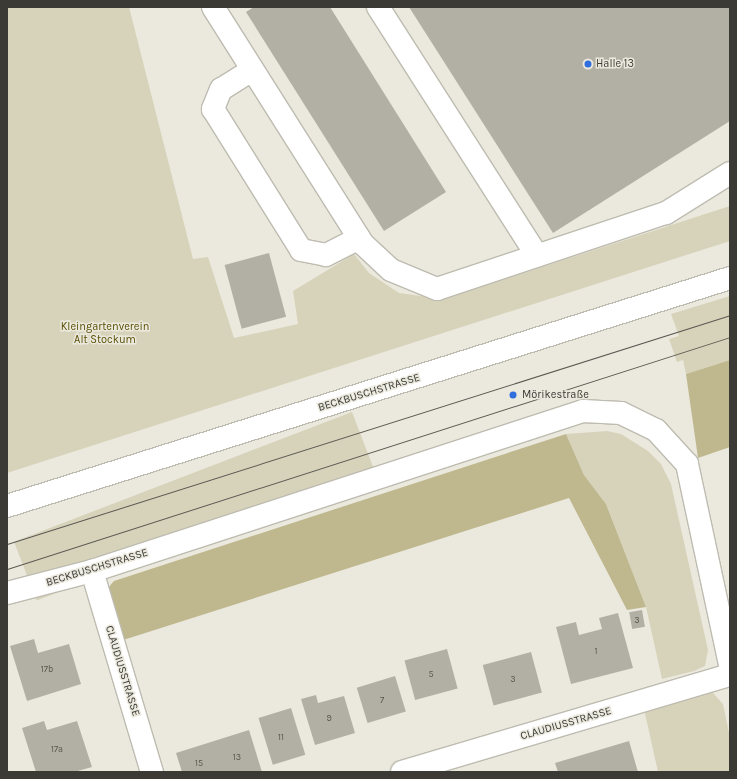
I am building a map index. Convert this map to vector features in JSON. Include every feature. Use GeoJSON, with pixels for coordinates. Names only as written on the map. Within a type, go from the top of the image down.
{"type":"FeatureCollection","features":[{"type":"Feature","properties":{"kind":"street"},"geometry":{"type":"LineString","coordinates":[[213,7],[359,238],[391,270],[437,289],[666,213],[730,173]]}},
{"type":"Feature","properties":{"kind":"street"},"geometry":{"type":"LineString","coordinates":[[378,7],[537,256]]}},
{"type":"Feature","properties":{"kind":"street"},"geometry":{"type":"LineString","coordinates":[[252,70],[221,89],[213,109],[301,250],[326,255],[359,238]]}},
{"type":"Feature","properties":{"kind":"street","name":"BECKBUSCHSTRASSE"},"geometry":{"type":"LineString","coordinates":[[7,506],[730,278]]}},
{"type":"Feature","properties":{"kind":"street","name":"BECKBUSCHSTRASSE"},"geometry":{"type":"LineString","coordinates":[[7,593],[92,571],[583,411],[621,413],[656,430],[672,444],[687,464],[730,665]]}},
{"type":"Feature","properties":{"kind":"street","name":"CLAUDIUSSTRASSE"},"geometry":{"type":"LineString","coordinates":[[92,571],[152,772]]}},
{"type":"Feature","properties":{"kind":"street","name":"CLAUDIUSSTRASSE"},"geometry":{"type":"LineString","coordinates":[[402,772],[730,675]]}},
{"type":"Feature","properties":{"kind":"green space","name":"Kleingartenverein Alt Stockum"},"geometry":{"type":"Polygon","coordinates":[[[7,7],[129,7],[193,259],[208,257],[234,338],[298,324],[293,291],[354,254],[369,273],[399,293],[443,299],[730,206],[730,241],[7,473],[7,7]]]}},
{"type":"Feature","properties":{"kind":"green space"},"geometry":{"type":"Polygon","coordinates":[[[730,296],[730,360],[686,374],[683,360],[677,362],[669,339],[679,336],[671,314],[730,296]]]}},
{"type":"Feature","properties":{"kind":"green space"},"geometry":{"type":"Polygon","coordinates":[[[352,412],[375,471],[37,601],[14,542],[352,412]]]}},
{"type":"Feature","properties":{"kind":"green space"},"geometry":{"type":"Polygon","coordinates":[[[607,431],[621,434],[648,451],[661,464],[671,484],[708,650],[705,666],[694,671],[662,679],[646,607],[606,504],[584,475],[566,434],[607,431]]]}},
{"type":"Feature","properties":{"kind":"green space"},"geometry":{"type":"Polygon","coordinates":[[[703,693],[713,693],[723,704],[730,738],[730,772],[658,772],[644,709],[703,693]]]}},
{"type":"Feature","properties":{"kind":"shaded area"},"geometry":{"type":"Polygon","coordinates":[[[730,360],[730,447],[698,458],[686,374],[730,360]]]}},
{"type":"Feature","properties":{"kind":"shaded area"},"geometry":{"type":"Polygon","coordinates":[[[566,434],[584,475],[606,504],[646,607],[627,610],[569,498],[117,642],[107,589],[114,581],[566,434]]]}},
{"type":"Feature","properties":{"kind":"building"},"geometry":{"type":"Polygon","coordinates":[[[254,7],[330,7],[446,192],[384,231],[246,12],[254,7]]]}},
{"type":"Feature","properties":{"kind":"building","name":"Halle 13"},"geometry":{"type":"Polygon","coordinates":[[[409,7],[730,7],[730,121],[553,233],[409,7]]]}},
{"type":"Feature","properties":{"kind":"building"},"geometry":{"type":"Polygon","coordinates":[[[269,253],[286,317],[242,329],[225,265],[269,253]]]}},
{"type":"Feature","properties":{"kind":"building"},"geometry":{"type":"Polygon","coordinates":[[[642,610],[645,627],[632,629],[629,612],[642,610]]]}},
{"type":"Feature","properties":{"kind":"building"},"geometry":{"type":"Polygon","coordinates":[[[618,613],[633,668],[571,684],[556,627],[576,622],[579,635],[602,629],[599,618],[618,613]]]}},
{"type":"Feature","properties":{"kind":"building"},"geometry":{"type":"Polygon","coordinates":[[[34,639],[38,653],[69,644],[81,684],[27,701],[10,646],[34,639]]]}},
{"type":"Feature","properties":{"kind":"building"},"geometry":{"type":"Polygon","coordinates":[[[447,649],[458,689],[415,700],[404,660],[447,649]]]}},
{"type":"Feature","properties":{"kind":"building"},"geometry":{"type":"Polygon","coordinates":[[[531,652],[542,693],[494,706],[483,665],[531,652]]]}},
{"type":"Feature","properties":{"kind":"building"},"geometry":{"type":"Polygon","coordinates":[[[395,676],[406,711],[368,723],[357,688],[395,676]]]}},
{"type":"Feature","properties":{"kind":"building"},"geometry":{"type":"Polygon","coordinates":[[[316,695],[318,703],[344,696],[355,733],[315,745],[301,699],[316,695]]]}},
{"type":"Feature","properties":{"kind":"building"},"geometry":{"type":"Polygon","coordinates":[[[291,708],[305,755],[273,765],[258,718],[291,708]]]}},
{"type":"Feature","properties":{"kind":"building"},"geometry":{"type":"Polygon","coordinates":[[[44,721],[47,730],[77,721],[92,767],[74,772],[36,772],[22,728],[44,721]]]}},
{"type":"Feature","properties":{"kind":"building"},"geometry":{"type":"Polygon","coordinates":[[[249,730],[262,772],[182,772],[176,753],[249,730]]]}},
{"type":"Feature","properties":{"kind":"building"},"geometry":{"type":"Polygon","coordinates":[[[629,741],[638,772],[558,772],[555,763],[629,741]]]}},
{"type":"Feature","properties":{"kind":"tram line"},"geometry":{"type":"LineString","coordinates":[[7,544],[730,315]]}},
{"type":"Feature","properties":{"kind":"tram line"},"geometry":{"type":"LineString","coordinates":[[7,569],[730,337]]}},
{"type":"Feature","properties":{"kind":"place","name":"Halle 13"},"geometry":{"type":"Point","coordinates":[588,64]}},
{"type":"Feature","properties":{"kind":"place","name":"Mörikestraße"},"geometry":{"type":"Point","coordinates":[513,395]}}]}
